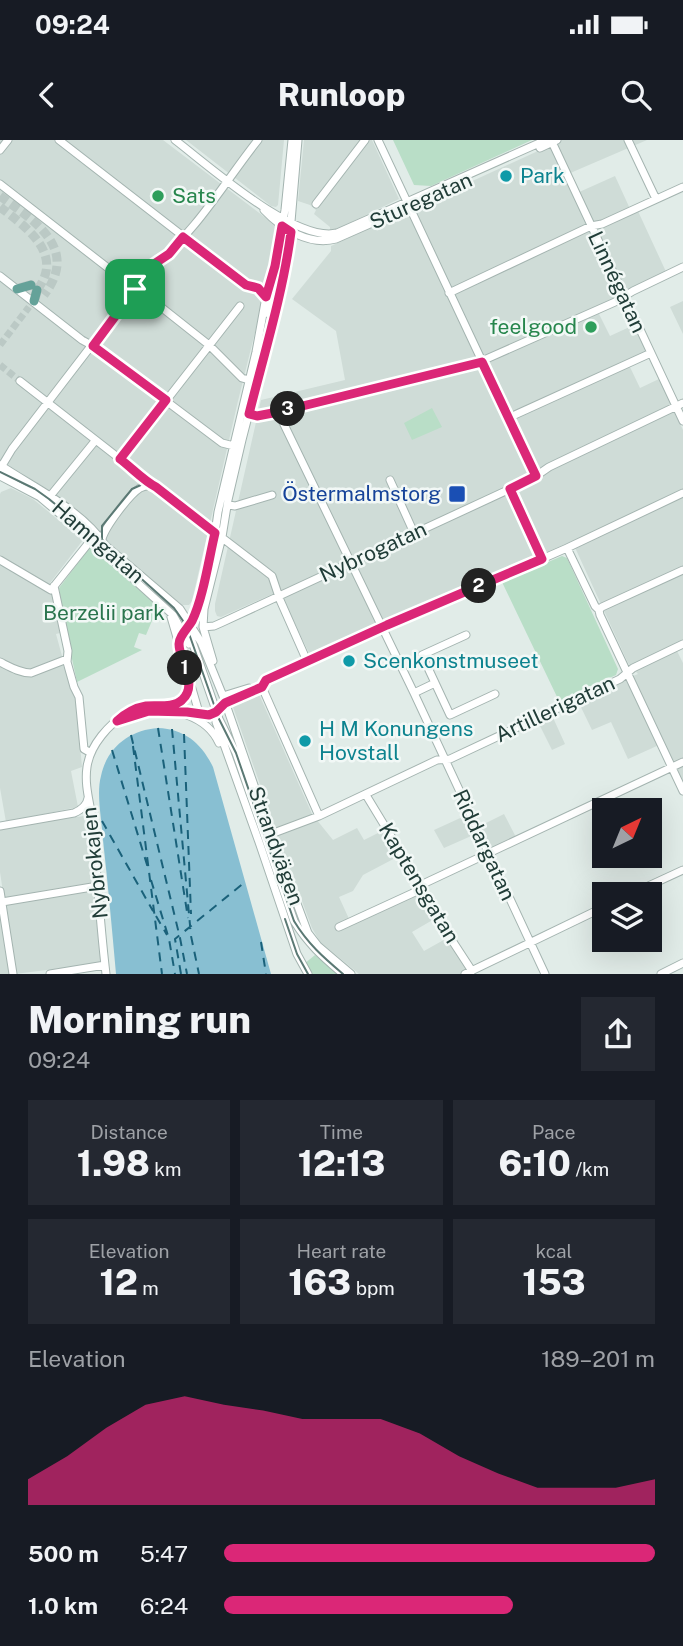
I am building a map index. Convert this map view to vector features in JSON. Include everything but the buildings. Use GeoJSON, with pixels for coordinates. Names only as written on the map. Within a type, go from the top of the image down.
{"type":"FeatureCollection","features":[{"type":"Feature","properties":{"kind":"main road"},"geometry":{"type":"LineString","coordinates":[[17,289],[37,290],[31,304]]}},
{"type":"Feature","properties":{"kind":"street"},"geometry":{"type":"LineString","coordinates":[[0,150],[8,140]]}},
{"type":"Feature","properties":{"kind":"street"},"geometry":{"type":"LineString","coordinates":[[59,140],[246,285],[258,288],[266,297]]}},
{"type":"Feature","properties":{"kind":"street"},"geometry":{"type":"LineString","coordinates":[[175,140],[287,226]]}},
{"type":"Feature","properties":{"kind":"street"},"geometry":{"type":"LineString","coordinates":[[0,471],[12,449],[154,264],[169,254],[258,140]]}},
{"type":"Feature","properties":{"kind":"street"},"geometry":{"type":"LineString","coordinates":[[218,535],[275,291],[287,226],[292,140]]}},
{"type":"Feature","properties":{"kind":"street"},"geometry":{"type":"LineString","coordinates":[[214,713],[185,633],[229,505],[228,500],[280,292],[299,140]]}},
{"type":"Feature","properties":{"kind":"street"},"geometry":{"type":"LineString","coordinates":[[316,204],[365,140]]}},
{"type":"Feature","properties":{"kind":"street"},"geometry":{"type":"LineString","coordinates":[[378,140],[536,478]]}},
{"type":"Feature","properties":{"kind":"street"},"geometry":{"type":"LineString","coordinates":[[628,140],[656,199]]}},
{"type":"Feature","properties":{"kind":"street","name":"Sturegatan"},"geometry":{"type":"LineString","coordinates":[[287,226],[332,234],[552,141]]}},
{"type":"Feature","properties":{"kind":"street","name":"Linnégatan"},"geometry":{"type":"LineString","coordinates":[[552,141],[650,354],[680,405],[683,421]]}},
{"type":"Feature","properties":{"kind":"street"},"geometry":{"type":"LineString","coordinates":[[0,184],[135,289]]}},
{"type":"Feature","properties":{"kind":"street"},"geometry":{"type":"LineString","coordinates":[[449,293],[591,226],[602,224],[683,187]]}},
{"type":"Feature","properties":{"kind":"street"},"geometry":{"type":"LineString","coordinates":[[224,699],[203,627],[204,609],[234,446],[266,297],[287,226]]}},
{"type":"Feature","properties":{"kind":"street"},"geometry":{"type":"LineString","coordinates":[[249,414],[257,416],[278,412],[482,362],[683,267]]}},
{"type":"Feature","properties":{"kind":"street"},"geometry":{"type":"LineString","coordinates":[[0,276],[31,304],[93,346],[222,443],[234,446]]}},
{"type":"Feature","properties":{"kind":"street"},"geometry":{"type":"LineString","coordinates":[[120,460],[240,306]]}},
{"type":"Feature","properties":{"kind":"street"},"geometry":{"type":"LineString","coordinates":[[161,307],[209,345],[242,378],[249,380]]}},
{"type":"Feature","properties":{"kind":"street"},"geometry":{"type":"LineString","coordinates":[[508,418],[650,354]]}},
{"type":"Feature","properties":{"kind":"street"},"geometry":{"type":"LineString","coordinates":[[20,381],[272,576],[307,661]]}},
{"type":"Feature","properties":{"kind":"street","name":"Nybrogatan"},"geometry":{"type":"LineString","coordinates":[[203,627],[214,626],[536,478],[549,467],[680,405]]}},
{"type":"Feature","properties":{"kind":"street","name":"Riddargatan"},"geometry":{"type":"LineString","coordinates":[[278,412],[414,693],[545,974]]}},
{"type":"Feature","properties":{"kind":"street"},"geometry":{"type":"LineString","coordinates":[[51,495],[96,441]]}},
{"type":"Feature","properties":{"kind":"street","name":"Hamngatan"},"geometry":{"type":"LineString","coordinates":[[0,471],[15,474],[51,495],[180,609],[188,644],[214,713]]}},
{"type":"Feature","properties":{"kind":"street","name":"Hamngatan"},"geometry":{"type":"LineString","coordinates":[[0,471],[11,483],[40,497],[91,540],[163,605],[185,633]]}},
{"type":"Feature","properties":{"kind":"street","name":"Hamngatan"},"geometry":{"type":"LineString","coordinates":[[0,471],[35,489],[69,515],[174,608],[185,633]]}},
{"type":"Feature","properties":{"kind":"street"},"geometry":{"type":"LineString","coordinates":[[390,480],[414,533]]}},
{"type":"Feature","properties":{"kind":"street"},"geometry":{"type":"LineString","coordinates":[[102,539],[107,526],[135,492],[151,485]]}},
{"type":"Feature","properties":{"kind":"street"},"geometry":{"type":"LineString","coordinates":[[510,489],[542,559]]}},
{"type":"Feature","properties":{"kind":"street"},"geometry":{"type":"LineString","coordinates":[[117,721],[149,711],[206,715],[214,713],[224,699],[263,685],[266,680],[307,661],[567,548],[683,493]]}},
{"type":"Feature","properties":{"kind":"street"},"geometry":{"type":"LineString","coordinates":[[229,505],[235,506],[272,495]]}},
{"type":"Feature","properties":{"kind":"street"},"geometry":{"type":"LineString","coordinates":[[53,588],[91,540]]}},
{"type":"Feature","properties":{"kind":"street"},"geometry":{"type":"LineString","coordinates":[[567,548],[599,610],[683,791]]}},
{"type":"Feature","properties":{"kind":"street"},"geometry":{"type":"LineString","coordinates":[[0,560],[53,588],[68,651],[67,659],[31,673],[0,662]]}},
{"type":"Feature","properties":{"kind":"street"},"geometry":{"type":"LineString","coordinates":[[599,610],[683,570]]}},
{"type":"Feature","properties":{"kind":"street"},"geometry":{"type":"LineString","coordinates":[[180,609],[191,607],[201,592]]}},
{"type":"Feature","properties":{"kind":"street"},"geometry":{"type":"LineString","coordinates":[[185,633],[201,642],[224,699]]}},
{"type":"Feature","properties":{"kind":"street","name":"Strandvägen"},"geometry":{"type":"LineString","coordinates":[[185,633],[188,680],[199,714],[203,723],[217,737],[224,753],[291,951],[305,974]]}},
{"type":"Feature","properties":{"kind":"street"},"geometry":{"type":"LineString","coordinates":[[466,635],[422,655],[450,715],[495,694]]}},
{"type":"Feature","properties":{"kind":"street","name":"Artillerigatan"},"geometry":{"type":"LineString","coordinates":[[271,834],[366,795],[435,761],[450,758],[620,679],[633,668],[683,644]]}},
{"type":"Feature","properties":{"kind":"street","name":"Nybrokajen"},"geometry":{"type":"LineString","coordinates":[[67,659],[79,697],[84,749],[90,753],[87,766],[88,798],[93,820],[106,970]]}},
{"type":"Feature","properties":{"kind":"street"},"geometry":{"type":"LineString","coordinates":[[90,753],[99,739],[130,712],[142,707],[179,703],[187,694],[188,680]]}},
{"type":"Feature","properties":{"kind":"street"},"geometry":{"type":"LineString","coordinates":[[414,693],[435,683]]}},
{"type":"Feature","properties":{"kind":"street"},"geometry":{"type":"LineString","coordinates":[[263,685],[318,816]]}},
{"type":"Feature","properties":{"kind":"street","name":"Strandvägen"},"geometry":{"type":"LineString","coordinates":[[224,699],[308,933],[318,946],[351,974]]}},
{"type":"Feature","properties":{"kind":"street"},"geometry":{"type":"LineString","coordinates":[[178,712],[203,723]]}},
{"type":"Feature","properties":{"kind":"street","name":"Strandvägen"},"geometry":{"type":"LineString","coordinates":[[214,713],[305,974]]}},
{"type":"Feature","properties":{"kind":"street","name":"Strandvägen"},"geometry":{"type":"LineString","coordinates":[[214,713],[236,753],[294,922],[313,948],[343,974]]}},
{"type":"Feature","properties":{"kind":"street"},"geometry":{"type":"LineString","coordinates":[[339,927],[413,893],[421,885],[683,762]]}},
{"type":"Feature","properties":{"kind":"street","name":"Kaptensgatan"},"geometry":{"type":"LineString","coordinates":[[366,795],[421,885],[425,898],[469,973]]}},
{"type":"Feature","properties":{"kind":"street"},"geometry":{"type":"LineString","coordinates":[[0,826],[74,813],[83,808],[88,798]]}},
{"type":"Feature","properties":{"kind":"street"},"geometry":{"type":"LineString","coordinates":[[657,882],[683,870]]}},
{"type":"Feature","properties":{"kind":"street"},"geometry":{"type":"LineString","coordinates":[[2,902],[98,886]]}},
{"type":"Feature","properties":{"kind":"street"},"geometry":{"type":"LineString","coordinates":[[0,891],[13,974]]}},
{"type":"Feature","properties":{"kind":"street"},"geometry":{"type":"LineString","coordinates":[[469,973],[592,913]]}},
{"type":"Feature","properties":{"kind":"street"},"geometry":{"type":"LineString","coordinates":[[661,974],[683,963]]}},
{"type":"Feature","properties":{"kind":"street"},"geometry":{"type":"LineString","coordinates":[[50,974],[106,970]]}},
{"type":"Feature","properties":{"kind":"shaded area"},"geometry":{"type":"Polygon","coordinates":[[[0,140],[163,140],[275,225],[259,316],[189,605],[182,605],[49,490],[0,460],[0,140]]]}},
{"type":"Feature","properties":{"kind":"shaded area"},"geometry":{"type":"Polygon","coordinates":[[[186,140],[284,140],[278,205],[271,206],[186,140]]]}},
{"type":"Feature","properties":{"kind":"shaded area"},"geometry":{"type":"Polygon","coordinates":[[[304,140],[372,140],[399,199],[330,230],[330,227],[314,214],[316,210],[298,201],[304,140]]]}},
{"type":"Feature","properties":{"kind":"shaded area"},"geometry":{"type":"Polygon","coordinates":[[[562,140],[647,140],[568,174],[577,193],[615,176],[631,211],[637,209],[668,276],[597,310],[610,336],[636,324],[650,354],[629,365],[640,388],[659,379],[683,430],[683,643],[675,647],[683,663],[683,793],[659,745],[628,759],[611,722],[592,730],[577,699],[638,674],[628,663],[572,541],[310,655],[279,591],[221,617],[217,616],[215,611],[261,400],[345,380],[336,331],[292,299],[331,251],[331,246],[562,140]]]}},
{"type":"Feature","properties":{"kind":"shaded area"},"geometry":{"type":"Polygon","coordinates":[[[683,301],[683,334],[670,307],[683,301]]]}},
{"type":"Feature","properties":{"kind":"shaded area"},"geometry":{"type":"Polygon","coordinates":[[[11,488],[33,499],[83,540],[50,583],[60,633],[56,634],[62,656],[59,658],[70,679],[76,700],[82,767],[71,771],[78,807],[6,822],[0,788],[0,494],[11,488]]]}},
{"type":"Feature","properties":{"kind":"shaded area"},"geometry":{"type":"Polygon","coordinates":[[[258,692],[312,814],[333,840],[357,828],[364,840],[386,829],[401,855],[363,875],[353,891],[339,897],[350,921],[421,888],[436,918],[412,932],[424,951],[449,937],[471,972],[359,974],[320,942],[312,928],[280,842],[233,707],[238,701],[258,692]]]}},
{"type":"Feature","properties":{"kind":"shaded area"},"geometry":{"type":"Polygon","coordinates":[[[550,711],[565,744],[552,750],[536,718],[550,711]]]}},
{"type":"Feature","properties":{"kind":"shaded area"},"geometry":{"type":"Polygon","coordinates":[[[469,814],[476,828],[504,814],[517,839],[488,853],[478,833],[444,848],[434,830],[469,814]]]}},
{"type":"Feature","properties":{"kind":"shaded area"},"geometry":{"type":"Polygon","coordinates":[[[84,816],[102,963],[15,974],[0,872],[0,828],[84,816]]]}},
{"type":"Feature","properties":{"kind":"shaded area"},"geometry":{"type":"Polygon","coordinates":[[[0,905],[12,974],[0,974],[0,905]]]}},
{"type":"Feature","properties":{"kind":"green space"},"geometry":{"type":"Polygon","coordinates":[[[393,140],[532,140],[431,186],[414,185],[393,140]]]}},
{"type":"Feature","properties":{"kind":"green space"},"geometry":{"type":"Polygon","coordinates":[[[432,408],[442,427],[412,440],[404,423],[432,408]]]}},
{"type":"Feature","properties":{"kind":"green space","name":"Berzelii park"},"geometry":{"type":"Polygon","coordinates":[[[92,546],[156,604],[146,635],[139,633],[134,647],[142,650],[77,682],[72,659],[69,657],[59,588],[92,546]]]}},
{"type":"Feature","properties":{"kind":"green space"},"geometry":{"type":"Polygon","coordinates":[[[562,556],[567,558],[618,669],[616,675],[559,701],[502,582],[562,556]]]}},
{"type":"Feature","properties":{"kind":"green space"},"geometry":{"type":"Polygon","coordinates":[[[315,955],[337,974],[311,974],[304,964],[315,955]]]}},
{"type":"Feature","properties":{"kind":"water"},"geometry":{"type":"Polygon","coordinates":[[[158,728],[176,731],[191,739],[204,751],[213,767],[271,974],[116,974],[100,783],[108,757],[121,742],[138,732],[158,728]]]}},
{"type":"Feature","properties":{"kind":"ferry route"},"geometry":{"type":"LineString","coordinates":[[158,728],[188,918]]}},
{"type":"Feature","properties":{"kind":"ferry route"},"geometry":{"type":"LineString","coordinates":[[172,729],[191,936],[199,974]]}},
{"type":"Feature","properties":{"kind":"ferry route"},"geometry":{"type":"LineString","coordinates":[[184,734],[191,914]]}},
{"type":"Feature","properties":{"kind":"ferry route"},"geometry":{"type":"LineString","coordinates":[[131,735],[187,974]]}},
{"type":"Feature","properties":{"kind":"ferry route"},"geometry":{"type":"LineString","coordinates":[[133,746],[162,974]]}},
{"type":"Feature","properties":{"kind":"ferry route"},"geometry":{"type":"LineString","coordinates":[[112,750],[148,868]]}},
{"type":"Feature","properties":{"kind":"ferry route"},"geometry":{"type":"LineString","coordinates":[[102,821],[153,911]]}},
{"type":"Feature","properties":{"kind":"ferry route"},"geometry":{"type":"LineString","coordinates":[[151,880],[169,939],[175,974]]}},
{"type":"Feature","properties":{"kind":"ferry route"},"geometry":{"type":"LineString","coordinates":[[181,974],[175,939],[245,882]]}},
{"type":"Feature","properties":{"kind":"ferry route"},"geometry":{"type":"LineString","coordinates":[[156,916],[167,935]]}},
{"type":"Feature","properties":{"kind":"ferry route"},"geometry":{"type":"LineString","coordinates":[[261,942],[266,974]]}},
{"type":"Feature","properties":{"kind":"tunnel"},"geometry":{"type":"LineString","coordinates":[[0,196],[38,226],[55,250],[57,263],[54,278],[44,295]]}},
{"type":"Feature","properties":{"kind":"tunnel"},"geometry":{"type":"LineString","coordinates":[[0,207],[31,233],[44,253],[47,265],[45,277],[37,290]]}},
{"type":"Feature","properties":{"kind":"tunnel"},"geometry":{"type":"LineString","coordinates":[[0,345],[29,307]]}},
{"type":"Feature","properties":{"kind":"tunnel"},"geometry":{"type":"LineString","coordinates":[[0,365],[20,381]]}},
{"type":"Feature","properties":{"kind":"tram line"},"geometry":{"type":"LineString","coordinates":[[0,472],[49,499],[174,608],[186,625],[219,719],[236,753],[294,921],[316,950],[343,974]]}},
{"type":"Feature","properties":{"kind":"tram line"},"geometry":{"type":"LineString","coordinates":[[106,546],[102,539],[102,526],[132,489],[143,484],[156,487],[207,526],[213,538],[212,545],[189,636]]}},
{"type":"Feature","properties":{"kind":"tram line"},"geometry":{"type":"LineString","coordinates":[[285,919],[297,954],[308,974]]}},
{"type":"Feature","properties":{"kind":"place","name":"Park"},"geometry":{"type":"Point","coordinates":[506,176]}},
{"type":"Feature","properties":{"kind":"place","name":"Sats"},"geometry":{"type":"Point","coordinates":[158,196]}},
{"type":"Feature","properties":{"kind":"place","name":"feelgood"},"geometry":{"type":"Point","coordinates":[591,327]}},
{"type":"Feature","properties":{"kind":"place","name":"Östermalmstorg"},"geometry":{"type":"Point","coordinates":[457,494]}},
{"type":"Feature","properties":{"kind":"place","name":"Scenkonstmuseet"},"geometry":{"type":"Point","coordinates":[349,661]}},
{"type":"Feature","properties":{"kind":"place","name":"H M Konungens Hovstall"},"geometry":{"type":"Point","coordinates":[305,741]}},
{"type":"Feature","properties":{"kind":"route"},"geometry":{"type":"LineString","coordinates":[[282,226],[291,232],[289,245],[249,414],[257,416],[278,412],[482,362],[536,476],[510,489],[542,559],[266,680],[262,687],[225,703],[216,712],[206,715],[149,711],[117,721],[142,707],[177,704],[187,694],[188,680],[179,644],[198,606],[215,533],[120,459],[166,400],[93,346],[135,289],[154,264],[169,254],[183,237],[246,285],[258,288],[266,297],[282,226]]}}]}
